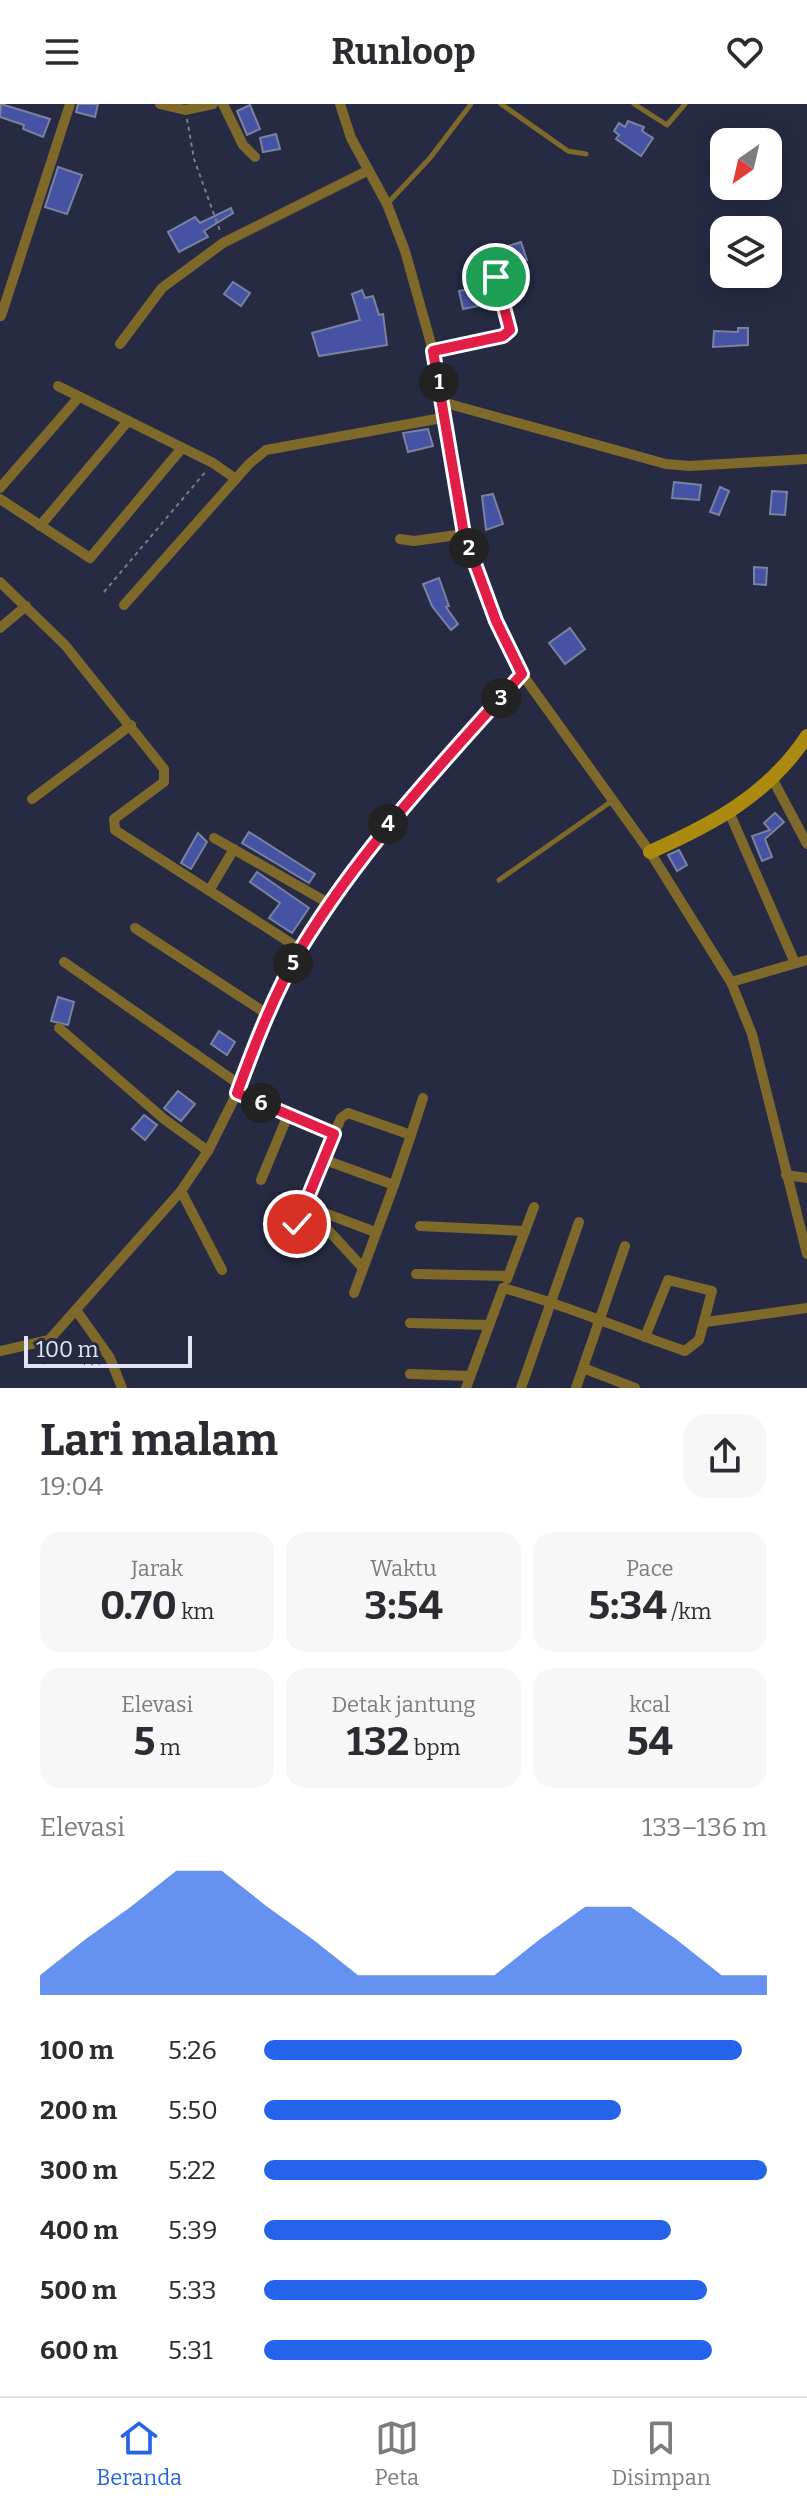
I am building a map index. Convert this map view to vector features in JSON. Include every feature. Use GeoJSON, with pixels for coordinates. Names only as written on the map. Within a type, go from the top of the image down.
{"type":"FeatureCollection","features":[{"type":"Feature","properties":{"kind":"street"},"geometry":{"type":"LineString","coordinates":[[1,316],[70,104]]}},
{"type":"Feature","properties":{"kind":"street"},"geometry":{"type":"LineString","coordinates":[[160,104],[185,110],[213,104]]}},
{"type":"Feature","properties":{"kind":"street"},"geometry":{"type":"LineString","coordinates":[[223,104],[243,145],[255,157]]}},
{"type":"Feature","properties":{"kind":"street"},"geometry":{"type":"LineString","coordinates":[[340,104],[367,171],[387,204],[405,251],[433,351],[464,534],[496,621],[522,674],[650,852],[731,982],[752,1034],[807,1254]]}},
{"type":"Feature","properties":{"kind":"street"},"geometry":{"type":"LineString","coordinates":[[120,344],[162,288],[223,243],[367,171]]}},
{"type":"Feature","properties":{"kind":"street"},"geometry":{"type":"LineString","coordinates":[[58,386],[213,463],[236,479]]}},
{"type":"Feature","properties":{"kind":"street"},"geometry":{"type":"LineString","coordinates":[[0,488],[79,397]]}},
{"type":"Feature","properties":{"kind":"street"},"geometry":{"type":"LineString","coordinates":[[442,402],[666,464],[690,466],[807,459]]}},
{"type":"Feature","properties":{"kind":"street"},"geometry":{"type":"LineString","coordinates":[[124,605],[236,479],[266,450],[442,418]]}},
{"type":"Feature","properties":{"kind":"street"},"geometry":{"type":"LineString","coordinates":[[40,526],[128,421]]}},
{"type":"Feature","properties":{"kind":"street"},"geometry":{"type":"LineString","coordinates":[[0,499],[90,558],[182,448]]}},
{"type":"Feature","properties":{"kind":"street"},"geometry":{"type":"LineString","coordinates":[[400,539],[464,534]]}},
{"type":"Feature","properties":{"kind":"street"},"geometry":{"type":"LineString","coordinates":[[0,582],[65,645],[79,667],[131,725],[165,776],[159,787],[114,819],[113,827],[300,949]]}},
{"type":"Feature","properties":{"kind":"street"},"geometry":{"type":"LineString","coordinates":[[0,628],[26,606]]}},
{"type":"Feature","properties":{"kind":"street"},"geometry":{"type":"LineString","coordinates":[[0,1351],[49,1340],[181,1191],[208,1151],[238,1089],[267,1014],[300,949],[391,820],[522,674]]}},
{"type":"Feature","properties":{"kind":"street"},"geometry":{"type":"LineString","coordinates":[[32,799],[131,725]]}},
{"type":"Feature","properties":{"kind":"street"},"geometry":{"type":"LineString","coordinates":[[650,852],[729,812],[773,780],[807,736]]}},
{"type":"Feature","properties":{"kind":"street"},"geometry":{"type":"LineString","coordinates":[[773,780],[807,844]]}},
{"type":"Feature","properties":{"kind":"street"},"geometry":{"type":"LineString","coordinates":[[729,812],[795,963]]}},
{"type":"Feature","properties":{"kind":"street"},"geometry":{"type":"LineString","coordinates":[[214,838],[330,904]]}},
{"type":"Feature","properties":{"kind":"street"},"geometry":{"type":"LineString","coordinates":[[210,889],[234,849]]}},
{"type":"Feature","properties":{"kind":"street"},"geometry":{"type":"LineString","coordinates":[[135,928],[267,1014]]}},
{"type":"Feature","properties":{"kind":"street"},"geometry":{"type":"LineString","coordinates":[[731,982],[807,960]]}},
{"type":"Feature","properties":{"kind":"street"},"geometry":{"type":"LineString","coordinates":[[64,962],[238,1089],[334,1134]]}},
{"type":"Feature","properties":{"kind":"street"},"geometry":{"type":"LineString","coordinates":[[59,1028],[164,1119],[208,1151]]}},
{"type":"Feature","properties":{"kind":"street"},"geometry":{"type":"LineString","coordinates":[[354,1293],[423,1098]]}},
{"type":"Feature","properties":{"kind":"street"},"geometry":{"type":"LineString","coordinates":[[297,1224],[341,1118],[348,1113],[411,1135]]}},
{"type":"Feature","properties":{"kind":"street"},"geometry":{"type":"LineString","coordinates":[[261,1180],[288,1115]]}},
{"type":"Feature","properties":{"kind":"street"},"geometry":{"type":"LineString","coordinates":[[325,1160],[394,1185]]}},
{"type":"Feature","properties":{"kind":"street"},"geometry":{"type":"LineString","coordinates":[[786,1175],[807,1178]]}},
{"type":"Feature","properties":{"kind":"street"},"geometry":{"type":"LineString","coordinates":[[181,1191],[222,1270]]}},
{"type":"Feature","properties":{"kind":"street"},"geometry":{"type":"LineString","coordinates":[[306,1206],[375,1232]]}},
{"type":"Feature","properties":{"kind":"street"},"geometry":{"type":"LineString","coordinates":[[306,1206],[363,1268]]}},
{"type":"Feature","properties":{"kind":"street"},"geometry":{"type":"LineString","coordinates":[[466,1388],[534,1207]]}},
{"type":"Feature","properties":{"kind":"street"},"geometry":{"type":"LineString","coordinates":[[521,1388],[579,1222]]}},
{"type":"Feature","properties":{"kind":"street"},"geometry":{"type":"LineString","coordinates":[[420,1226],[525,1231]]}},
{"type":"Feature","properties":{"kind":"street"},"geometry":{"type":"LineString","coordinates":[[576,1388],[625,1246]]}},
{"type":"Feature","properties":{"kind":"street"},"geometry":{"type":"LineString","coordinates":[[416,1274],[508,1276]]}},
{"type":"Feature","properties":{"kind":"street"},"geometry":{"type":"LineString","coordinates":[[503,1288],[645,1337],[689,1350],[706,1322],[712,1291],[670,1280],[664,1285],[645,1337]]}},
{"type":"Feature","properties":{"kind":"street"},"geometry":{"type":"LineString","coordinates":[[706,1322],[807,1308]]}},
{"type":"Feature","properties":{"kind":"street"},"geometry":{"type":"LineString","coordinates":[[76,1310],[110,1358],[122,1388]]}},
{"type":"Feature","properties":{"kind":"street"},"geometry":{"type":"LineString","coordinates":[[410,1323],[488,1325]]}},
{"type":"Feature","properties":{"kind":"street"},"geometry":{"type":"LineString","coordinates":[[583,1368],[635,1388]]}},
{"type":"Feature","properties":{"kind":"street"},"geometry":{"type":"LineString","coordinates":[[410,1374],[470,1376]]}},
{"type":"Feature","properties":{"kind":"lane"},"geometry":{"type":"LineString","coordinates":[[387,204],[430,158],[471,104]]}},
{"type":"Feature","properties":{"kind":"lane"},"geometry":{"type":"LineString","coordinates":[[501,104],[568,151],[586,154]]}},
{"type":"Feature","properties":{"kind":"lane"},"geometry":{"type":"LineString","coordinates":[[634,104],[667,125],[685,104]]}},
{"type":"Feature","properties":{"kind":"lane"},"geometry":{"type":"LineString","coordinates":[[499,880],[613,800]]}},
{"type":"Feature","properties":{"kind":"path"},"geometry":{"type":"LineString","coordinates":[[185,110],[194,159],[223,243]]}},
{"type":"Feature","properties":{"kind":"path"},"geometry":{"type":"LineString","coordinates":[[433,351],[503,336],[510,330],[496,277]]}},
{"type":"Feature","properties":{"kind":"path"},"geometry":{"type":"LineString","coordinates":[[104,592],[213,463]]}},
{"type":"Feature","properties":{"kind":"building"},"geometry":{"type":"Polygon","coordinates":[[[1,104],[50,119],[43,137],[23,129],[24,125],[0,117],[1,104]]]}},
{"type":"Feature","properties":{"kind":"building"},"geometry":{"type":"Polygon","coordinates":[[[78,104],[98,104],[95,117],[76,112],[78,104]]]}},
{"type":"Feature","properties":{"kind":"building"},"geometry":{"type":"Polygon","coordinates":[[[250,105],[260,129],[247,135],[237,111],[250,105]]]}},
{"type":"Feature","properties":{"kind":"building"},"geometry":{"type":"Polygon","coordinates":[[[628,121],[644,127],[642,131],[653,138],[641,156],[616,139],[619,135],[614,131],[619,123],[625,127],[628,121]]]}},
{"type":"Feature","properties":{"kind":"building"},"geometry":{"type":"Polygon","coordinates":[[[276,134],[280,149],[263,152],[260,138],[276,134]]]}},
{"type":"Feature","properties":{"kind":"building"},"geometry":{"type":"Polygon","coordinates":[[[58,167],[82,175],[67,214],[45,207],[58,167]]]}},
{"type":"Feature","properties":{"kind":"building"},"geometry":{"type":"Polygon","coordinates":[[[231,208],[233,213],[204,231],[208,237],[179,252],[168,232],[195,217],[200,223],[231,208]]]}},
{"type":"Feature","properties":{"kind":"building"},"geometry":{"type":"Polygon","coordinates":[[[521,242],[527,260],[514,264],[508,246],[521,242]]]}},
{"type":"Feature","properties":{"kind":"building"},"geometry":{"type":"Polygon","coordinates":[[[233,282],[250,293],[241,306],[224,294],[233,282]]]}},
{"type":"Feature","properties":{"kind":"building"},"geometry":{"type":"Polygon","coordinates":[[[483,286],[487,304],[463,309],[459,291],[483,286]]]}},
{"type":"Feature","properties":{"kind":"building"},"geometry":{"type":"Polygon","coordinates":[[[362,290],[365,298],[373,296],[379,315],[383,314],[387,345],[319,356],[312,333],[360,320],[352,294],[362,290]]]}},
{"type":"Feature","properties":{"kind":"building"},"geometry":{"type":"Polygon","coordinates":[[[738,328],[748,328],[748,345],[713,347],[714,331],[738,332],[738,328]]]}},
{"type":"Feature","properties":{"kind":"building"},"geometry":{"type":"Polygon","coordinates":[[[428,429],[433,446],[408,452],[403,433],[428,429]]]}},
{"type":"Feature","properties":{"kind":"building"},"geometry":{"type":"Polygon","coordinates":[[[674,482],[701,485],[699,500],[672,498],[674,482]]]}},
{"type":"Feature","properties":{"kind":"building"},"geometry":{"type":"Polygon","coordinates":[[[720,487],[729,491],[719,515],[710,512],[720,487]]]}},
{"type":"Feature","properties":{"kind":"building"},"geometry":{"type":"Polygon","coordinates":[[[772,491],[787,492],[785,515],[770,514],[772,491]]]}},
{"type":"Feature","properties":{"kind":"building"},"geometry":{"type":"Polygon","coordinates":[[[493,494],[503,524],[486,530],[482,496],[493,494]]]}},
{"type":"Feature","properties":{"kind":"building"},"geometry":{"type":"Polygon","coordinates":[[[754,567],[767,568],[766,585],[754,584],[754,567]]]}},
{"type":"Feature","properties":{"kind":"building"},"geometry":{"type":"Polygon","coordinates":[[[439,578],[449,606],[446,607],[458,624],[451,630],[432,606],[423,584],[439,578]]]}},
{"type":"Feature","properties":{"kind":"building"},"geometry":{"type":"Polygon","coordinates":[[[570,628],[585,649],[565,664],[549,643],[570,628]]]}},
{"type":"Feature","properties":{"kind":"building"},"geometry":{"type":"Polygon","coordinates":[[[775,813],[784,822],[765,839],[772,857],[762,861],[752,836],[770,830],[764,823],[775,813]]]}},
{"type":"Feature","properties":{"kind":"building"},"geometry":{"type":"Polygon","coordinates":[[[249,832],[315,874],[309,883],[242,843],[249,832]]]}},
{"type":"Feature","properties":{"kind":"building"},"geometry":{"type":"Polygon","coordinates":[[[198,833],[207,842],[191,869],[181,863],[198,833]]]}},
{"type":"Feature","properties":{"kind":"building"},"geometry":{"type":"Polygon","coordinates":[[[679,850],[687,865],[677,871],[668,855],[679,850]]]}},
{"type":"Feature","properties":{"kind":"building"},"geometry":{"type":"Polygon","coordinates":[[[257,872],[309,908],[292,933],[269,918],[280,903],[250,882],[257,872]]]}},
{"type":"Feature","properties":{"kind":"building"},"geometry":{"type":"Polygon","coordinates":[[[58,997],[74,1002],[68,1025],[51,1021],[58,997]]]}},
{"type":"Feature","properties":{"kind":"building"},"geometry":{"type":"Polygon","coordinates":[[[219,1031],[235,1042],[227,1055],[211,1044],[219,1031]]]}},
{"type":"Feature","properties":{"kind":"building"},"geometry":{"type":"Polygon","coordinates":[[[178,1091],[195,1104],[181,1121],[164,1108],[178,1091]]]}},
{"type":"Feature","properties":{"kind":"building"},"geometry":{"type":"Polygon","coordinates":[[[144,1115],[157,1125],[145,1140],[132,1129],[144,1115]]]}},
{"type":"Feature","properties":{"kind":"route"},"geometry":{"type":"LineString","coordinates":[[297,1224],[334,1134],[237,1093],[267,1014],[300,949],[361,859],[391,820],[522,674],[483,590],[464,534],[433,351],[503,336],[510,330],[511,324],[496,277]]}}]}
